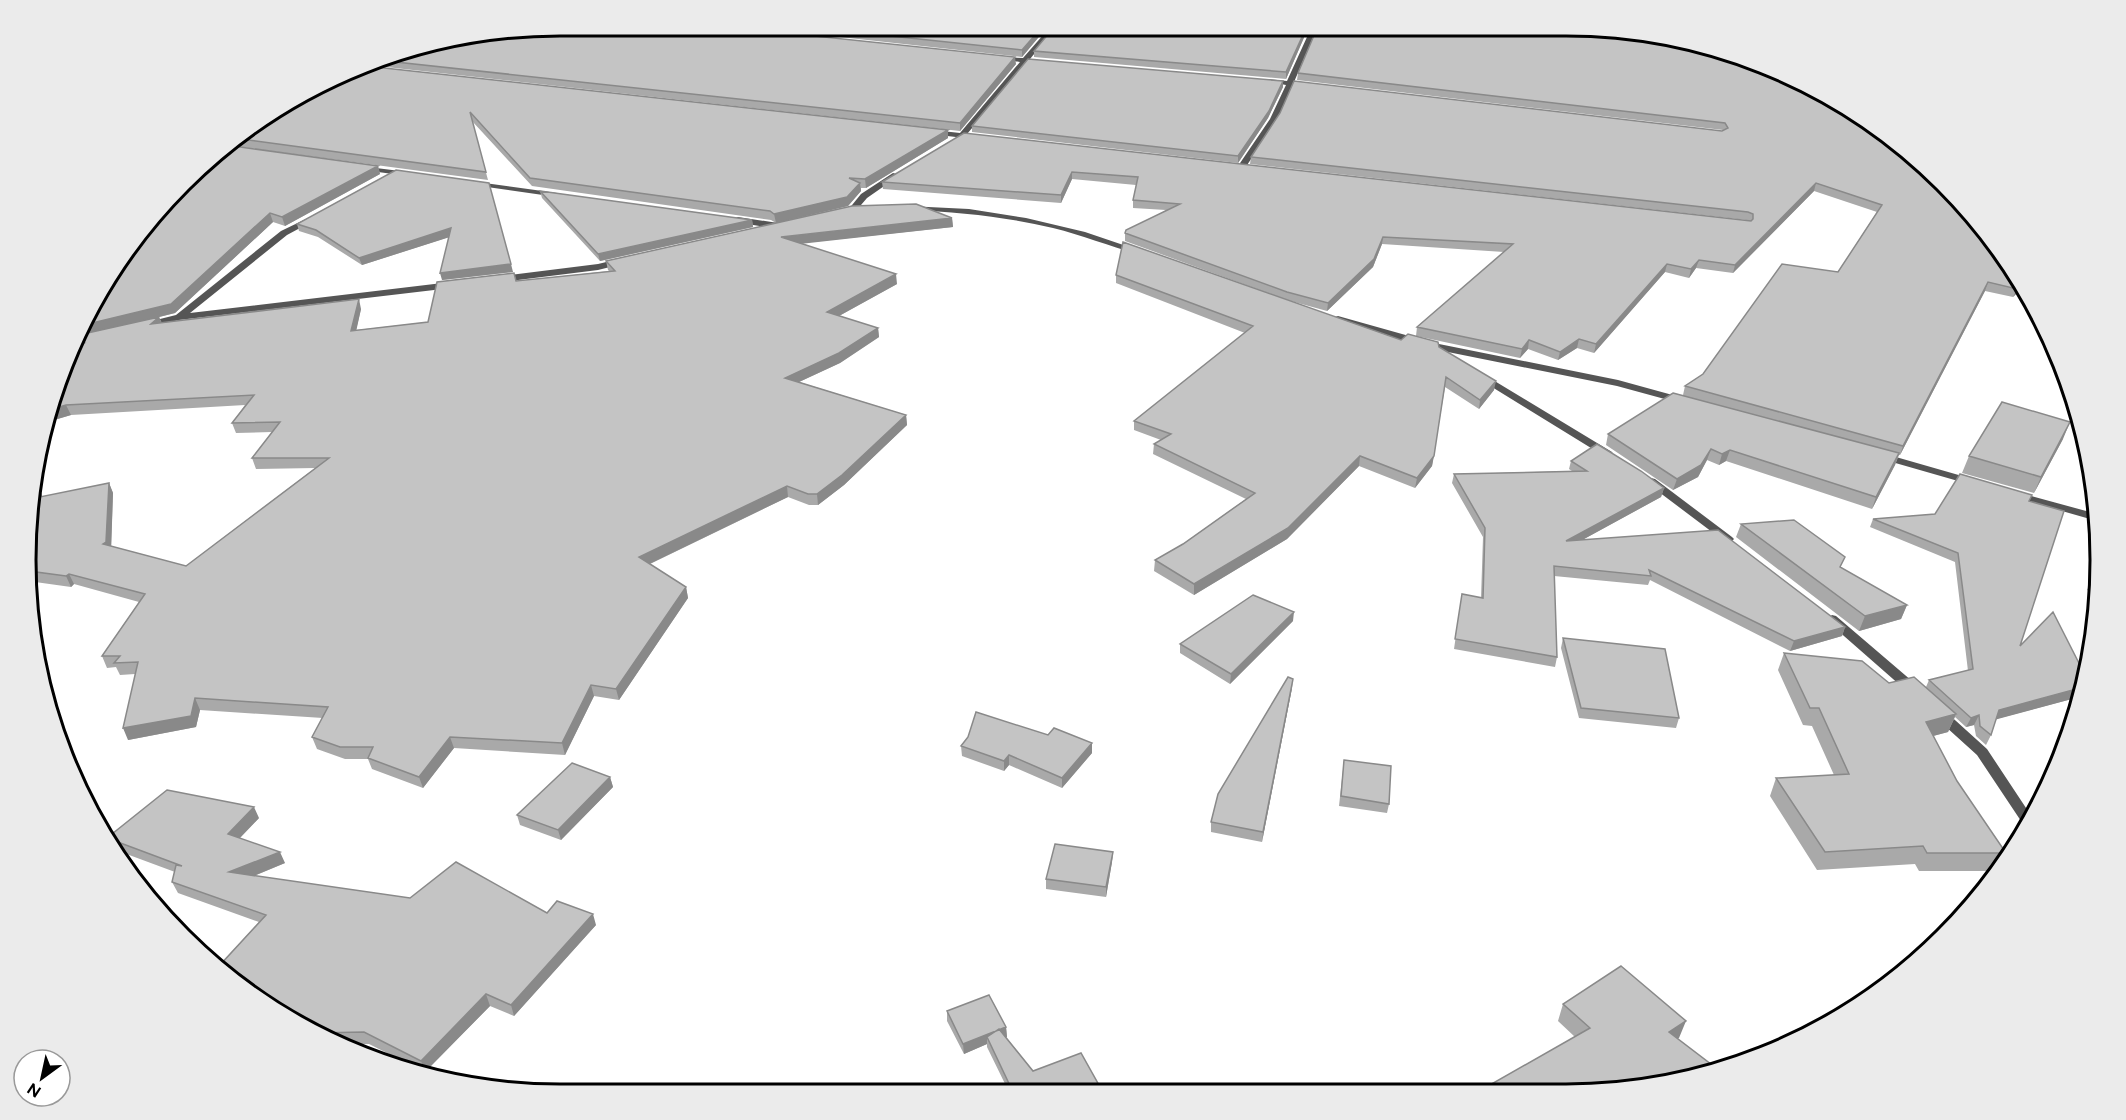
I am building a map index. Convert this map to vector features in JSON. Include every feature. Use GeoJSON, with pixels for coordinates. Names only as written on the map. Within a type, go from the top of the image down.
{"type":"FeatureCollection","features":[{"type":"Feature","properties":{"kind":"street"},"geometry":{"type":"LineString","coordinates":[[947,145],[963,135],[1046,36]]}},
{"type":"Feature","properties":{"kind":"street"},"geometry":{"type":"LineString","coordinates":[[1240,169],[1274,119],[1310,36]]}},
{"type":"Feature","properties":{"kind":"street"},"geometry":{"type":"LineString","coordinates":[[991,57],[1049,62]]}},
{"type":"Feature","properties":{"kind":"street"},"geometry":{"type":"LineString","coordinates":[[1255,80],[1312,86]]}},
{"type":"Feature","properties":{"kind":"street"},"geometry":{"type":"LineString","coordinates":[[929,131],[986,138]]}},
{"type":"Feature","properties":{"kind":"street"},"geometry":{"type":"LineString","coordinates":[[350,166],[419,176]]}},
{"type":"Feature","properties":{"kind":"street"},"geometry":{"type":"LineString","coordinates":[[1228,167],[1252,170]]}},
{"type":"Feature","properties":{"kind":"street"},"geometry":{"type":"LineString","coordinates":[[386,178],[396,172]]}},
{"type":"Feature","properties":{"kind":"street"},"geometry":{"type":"LineString","coordinates":[[872,209],[847,211],[864,196],[902,172]]}},
{"type":"Feature","properties":{"kind":"street"},"geometry":{"type":"LineString","coordinates":[[465,182],[570,196]]}},
{"type":"Feature","properties":{"kind":"street"},"geometry":{"type":"LineString","coordinates":[[901,208],[943,208],[1019,219],[1088,233],[1142,253]]}},
{"type":"Feature","properties":{"kind":"street"},"geometry":{"type":"LineString","coordinates":[[179,317],[284,233],[314,217]]}},
{"type":"Feature","properties":{"kind":"street"},"geometry":{"type":"LineString","coordinates":[[732,219],[778,226]]}},
{"type":"Feature","properties":{"kind":"street"},"geometry":{"type":"LineString","coordinates":[[744,234],[789,223]]}},
{"type":"Feature","properties":{"kind":"street"},"geometry":{"type":"LineString","coordinates":[[495,279],[598,267],[632,259]]}},
{"type":"Feature","properties":{"kind":"street"},"geometry":{"type":"LineString","coordinates":[[135,328],[179,317],[461,284]]}},
{"type":"Feature","properties":{"kind":"street"},"geometry":{"type":"LineString","coordinates":[[1326,316],[1433,346],[1618,383],[1698,405]]}},
{"type":"Feature","properties":{"kind":"street"},"geometry":{"type":"LineString","coordinates":[[1433,346],[1614,458]]}},
{"type":"Feature","properties":{"kind":"street"},"geometry":{"type":"LineString","coordinates":[[1870,452],[1983,485]]}},
{"type":"Feature","properties":{"kind":"street"},"geometry":{"type":"LineString","coordinates":[[1644,476],[1737,547]]}},
{"type":"Feature","properties":{"kind":"street"},"geometry":{"type":"LineString","coordinates":[[2006,492],[2088,515]]}},
{"type":"Feature","properties":{"kind":"street"},"geometry":{"type":"LineString","coordinates":[[1821,610],[1848,631],[1982,752],[2023,816]]}},
{"type":"Feature","properties":{"kind":"building"},"geometry":{"type":"Polygon","coordinates":[[[560,36],[814,36],[1015,57],[960,123],[398,62],[424,54],[492,40],[560,36]]]}},
{"type":"Feature","properties":{"kind":"building"},"geometry":{"type":"Polygon","coordinates":[[[890,36],[1034,36],[1022,50],[890,36]]]}},
{"type":"Feature","properties":{"kind":"building"},"geometry":{"type":"Polygon","coordinates":[[[1047,36],[1302,36],[1286,72],[1034,51],[1047,36]]]}},
{"type":"Feature","properties":{"kind":"building"},"geometry":{"type":"Polygon","coordinates":[[[1314,36],[1600,37],[1634,40],[1702,54],[1767,76],[1798,90],[1857,124],[1885,144],[1937,189],[1982,241],[2014,288],[1988,282],[1903,446],[1685,386],[1703,374],[1782,264],[1838,272],[1882,205],[1816,183],[1735,265],[1699,260],[1691,269],[1667,264],[1596,344],[1579,339],[1560,352],[1529,340],[1522,349],[1417,327],[1513,244],[1383,237],[1374,259],[1328,303],[1287,292],[1125,233],[1126,230],[1180,204],[1133,200],[1138,177],[1072,172],[1061,195],[882,182],[964,133],[1751,221],[1753,219],[1753,214],[1748,212],[1251,157],[1280,113],[1294,81],[1722,131],[1728,128],[1725,123],[1298,73],[1314,36]]]}},
{"type":"Feature","properties":{"kind":"building"},"geometry":{"type":"Polygon","coordinates":[[[1028,59],[1283,81],[1269,111],[1238,156],[972,126],[1028,59]]]}},
{"type":"Feature","properties":{"kind":"building"},"geometry":{"type":"Polygon","coordinates":[[[382,68],[948,130],[865,179],[849,178],[860,183],[847,197],[774,214],[770,211],[530,178],[470,112],[486,172],[247,140],[298,106],[328,90],[382,68]]]}},
{"type":"Feature","properties":{"kind":"building"},"geometry":{"type":"Polygon","coordinates":[[[238,147],[378,166],[282,217],[270,213],[171,304],[93,323],[124,269],[144,241],[189,189],[238,147]]]}},
{"type":"Feature","properties":{"kind":"building"},"geometry":{"type":"Polygon","coordinates":[[[396,170],[489,183],[511,264],[440,273],[451,228],[359,258],[316,230],[297,224],[396,170]]]}},
{"type":"Feature","properties":{"kind":"building"},"geometry":{"type":"Polygon","coordinates":[[[540,191],[752,220],[598,254],[540,191]]]}},
{"type":"Feature","properties":{"kind":"building"},"geometry":{"type":"Polygon","coordinates":[[[916,204],[952,218],[781,237],[896,274],[827,312],[878,328],[839,353],[785,378],[906,415],[842,475],[817,494],[808,494],[787,486],[639,557],[686,587],[616,689],[591,685],[562,743],[450,737],[419,777],[368,758],[373,747],[340,747],[312,737],[328,707],[195,698],[191,716],[123,728],[138,662],[114,663],[120,656],[102,656],[145,594],[69,574],[66,576],[36,572],[40,496],[109,483],[106,542],[103,544],[186,566],[329,458],[252,458],[280,422],[232,423],[254,395],[59,407],[88,333],[159,317],[151,324],[359,299],[351,331],[428,322],[437,282],[514,273],[516,281],[615,271],[606,261],[852,206],[916,204]]]}},
{"type":"Feature","properties":{"kind":"building"},"geometry":{"type":"Polygon","coordinates":[[[1123,242],[1401,340],[1408,334],[1438,342],[1439,347],[1496,381],[1480,400],[1446,377],[1434,456],[1417,478],[1360,456],[1288,528],[1194,584],[1155,560],[1183,544],[1255,493],[1154,444],[1171,434],[1134,421],[1253,326],[1116,275],[1123,242]]]}},
{"type":"Feature","properties":{"kind":"building"},"geometry":{"type":"Polygon","coordinates":[[[1673,393],[1899,453],[1876,497],[1730,450],[1722,454],[1711,449],[1701,465],[1677,479],[1608,434],[1673,393]]]}},
{"type":"Feature","properties":{"kind":"building"},"geometry":{"type":"Polygon","coordinates":[[[2002,402],[2070,422],[2041,477],[1969,456],[2002,402]]]}},
{"type":"Feature","properties":{"kind":"building"},"geometry":{"type":"Polygon","coordinates":[[[1597,444],[1664,488],[1566,541],[1718,530],[1845,627],[1794,641],[1649,570],[1651,576],[1554,566],[1557,657],[1455,639],[1462,594],[1483,598],[1485,528],[1454,474],[1587,471],[1571,461],[1597,444]]]}},
{"type":"Feature","properties":{"kind":"building"},"geometry":{"type":"Polygon","coordinates":[[[1960,474],[2032,495],[2029,501],[2064,511],[2020,646],[2053,612],[2079,664],[2073,690],[1999,710],[1991,735],[1980,726],[1979,715],[1971,718],[1929,680],[1973,669],[1958,553],[1873,519],[1935,514],[1960,474]]]}},
{"type":"Feature","properties":{"kind":"building"},"geometry":{"type":"Polygon","coordinates":[[[1794,520],[1845,557],[1840,567],[1907,605],[1865,616],[1741,524],[1794,520]]]}},
{"type":"Feature","properties":{"kind":"building"},"geometry":{"type":"Polygon","coordinates":[[[1253,595],[1294,612],[1231,674],[1180,644],[1253,595]]]}},
{"type":"Feature","properties":{"kind":"building"},"geometry":{"type":"Polygon","coordinates":[[[1563,638],[1665,649],[1679,718],[1581,708],[1563,638]]]}},
{"type":"Feature","properties":{"kind":"building"},"geometry":{"type":"Polygon","coordinates":[[[1784,653],[1862,661],[1889,683],[1914,677],[1956,714],[1926,722],[1957,781],[2003,849],[2001,853],[1927,853],[1923,846],[1825,852],[1776,778],[1849,774],[1819,708],[1810,708],[1784,653]]]}},
{"type":"Feature","properties":{"kind":"building"},"geometry":{"type":"Polygon","coordinates":[[[1288,677],[1293,679],[1263,832],[1211,822],[1218,794],[1288,677]]]}},
{"type":"Feature","properties":{"kind":"building"},"geometry":{"type":"Polygon","coordinates":[[[976,712],[1048,735],[1054,728],[1092,743],[1062,778],[1009,755],[1004,761],[961,746],[968,737],[976,712]]]}},
{"type":"Feature","properties":{"kind":"building"},"geometry":{"type":"Polygon","coordinates":[[[1344,760],[1391,766],[1389,804],[1341,796],[1344,760]]]}},
{"type":"Feature","properties":{"kind":"building"},"geometry":{"type":"Polygon","coordinates":[[[572,763],[610,777],[558,830],[517,815],[572,763]]]}},
{"type":"Feature","properties":{"kind":"building"},"geometry":{"type":"Polygon","coordinates":[[[167,790],[254,807],[228,834],[280,852],[229,872],[410,898],[456,862],[547,913],[557,901],[593,914],[511,1005],[486,994],[421,1061],[364,1032],[334,1033],[328,1030],[269,996],[241,976],[224,961],[266,915],[172,882],[176,865],[182,866],[119,842],[113,833],[167,790]]]}},
{"type":"Feature","properties":{"kind":"building"},"geometry":{"type":"Polygon","coordinates":[[[1055,844],[1113,852],[1106,887],[1046,879],[1055,844]]]}},
{"type":"Feature","properties":{"kind":"building"},"geometry":{"type":"Polygon","coordinates":[[[1621,966],[1686,1021],[1669,1032],[1710,1063],[1634,1080],[1566,1084],[1492,1084],[1590,1028],[1563,1004],[1621,966]]]}},
{"type":"Feature","properties":{"kind":"building"},"geometry":{"type":"Polygon","coordinates":[[[989,995],[1006,1027],[963,1044],[947,1011],[989,995]]]}},
{"type":"Feature","properties":{"kind":"building"},"geometry":{"type":"Polygon","coordinates":[[[999,1029],[1033,1071],[1081,1053],[1098,1084],[1009,1084],[987,1037],[999,1029]]]}}]}
